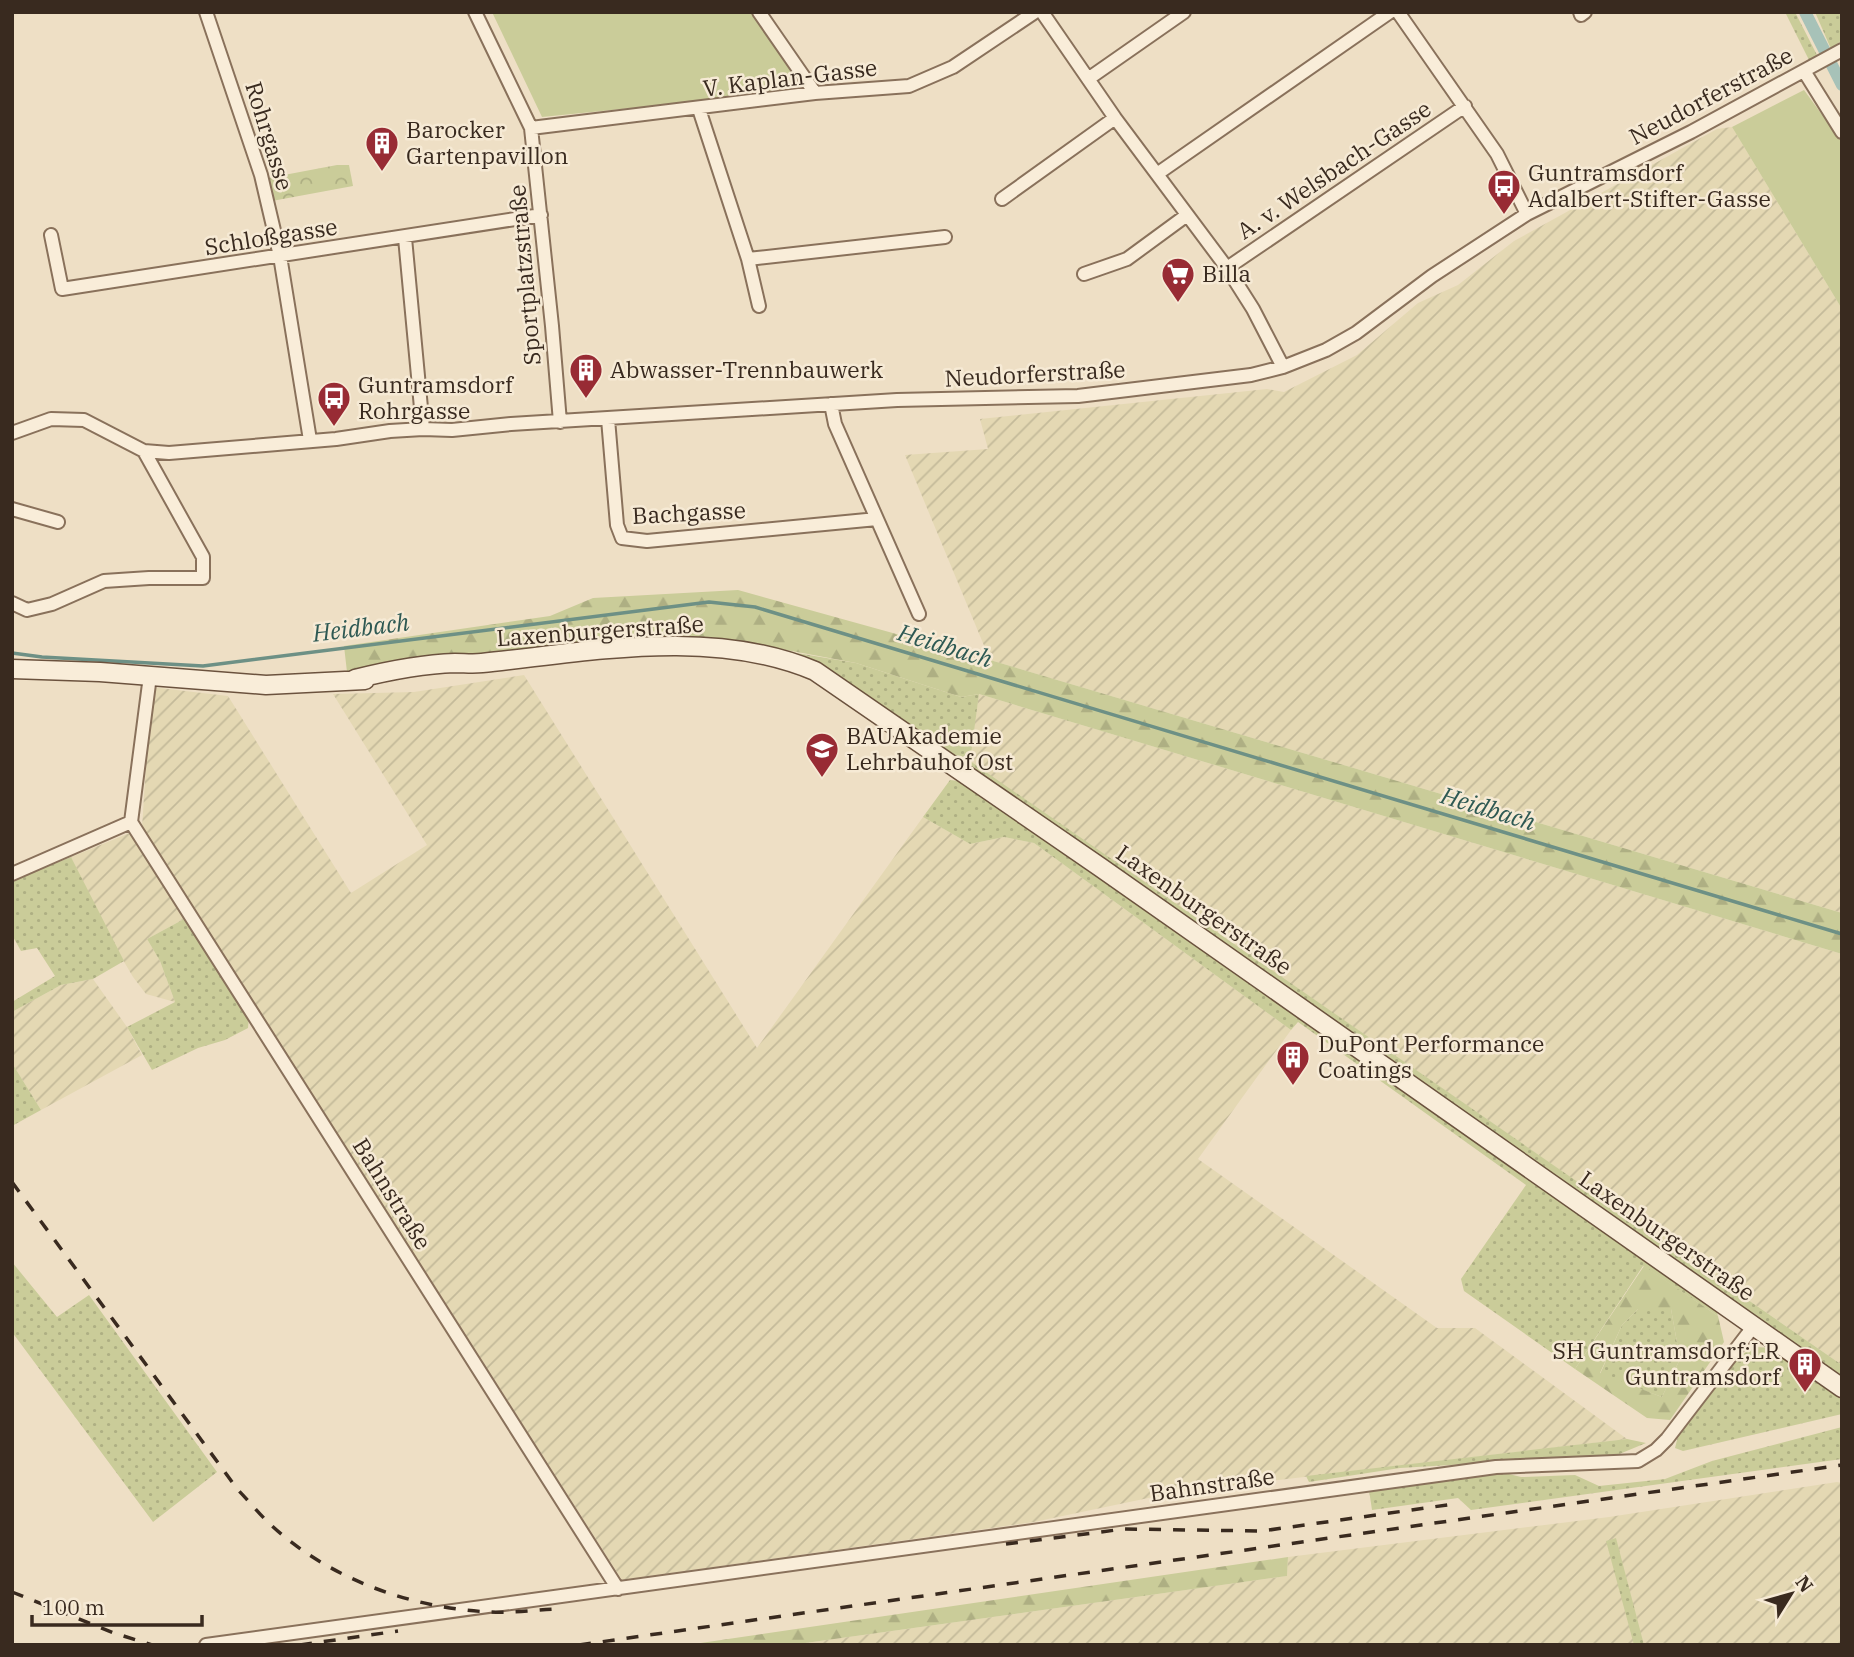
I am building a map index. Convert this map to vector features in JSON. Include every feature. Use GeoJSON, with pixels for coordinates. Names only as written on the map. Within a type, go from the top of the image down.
{"type":"FeatureCollection","features":[{"type":"Feature","properties":{"kind":"street","name":"Rohrgasse"},"geometry":{"type":"LineString","coordinates":[[206,12],[261,175],[280,256],[310,440]]}},
{"type":"Feature","properties":{"kind":"street","name":"Sportplatzstraße"},"geometry":{"type":"LineString","coordinates":[[475,12],[531,128],[559,422]]}},
{"type":"Feature","properties":{"kind":"street"},"geometry":{"type":"LineString","coordinates":[[760,12],[815,93]]}},
{"type":"Feature","properties":{"kind":"street","name":"V. Kaplan-Gasse"},"geometry":{"type":"LineString","coordinates":[[531,128],[815,93],[909,86],[953,67],[1035,12]]}},
{"type":"Feature","properties":{"kind":"street"},"geometry":{"type":"LineString","coordinates":[[1042,12],[1115,118],[1227,268],[1253,309],[1283,367]]}},
{"type":"Feature","properties":{"kind":"street"},"geometry":{"type":"LineString","coordinates":[[1088,79],[1184,12]]}},
{"type":"Feature","properties":{"kind":"street"},"geometry":{"type":"LineString","coordinates":[[1157,174],[1390,12]]}},
{"type":"Feature","properties":{"kind":"street"},"geometry":{"type":"LineString","coordinates":[[1398,12],[1497,154],[1528,214]]}},
{"type":"Feature","properties":{"kind":"street","name":"Neudorferstraße"},"geometry":{"type":"LineString","coordinates":[[144,451],[169,453],[423,429],[452,430],[831,404],[1078,396],[1251,375],[1283,367],[1326,350],[1356,333],[1432,276],[1528,214],[1680,138],[1842,50]]}},
{"type":"Feature","properties":{"kind":"street"},"geometry":{"type":"LineString","coordinates":[[1807,70],[1842,132]]}},
{"type":"Feature","properties":{"kind":"street","name":"A. v. Welsbach-Gasse"},"geometry":{"type":"LineString","coordinates":[[1227,268],[1465,106]]}},
{"type":"Feature","properties":{"kind":"street"},"geometry":{"type":"LineString","coordinates":[[699,109],[748,259],[759,306]]}},
{"type":"Feature","properties":{"kind":"street"},"geometry":{"type":"LineString","coordinates":[[1002,199],[1115,118]]}},
{"type":"Feature","properties":{"kind":"street","name":"Schloßgasse"},"geometry":{"type":"LineString","coordinates":[[51,235],[62,289],[541,215]]}},
{"type":"Feature","properties":{"kind":"street"},"geometry":{"type":"LineString","coordinates":[[1084,274],[1126,259],[1188,215]]}},
{"type":"Feature","properties":{"kind":"street"},"geometry":{"type":"LineString","coordinates":[[748,259],[945,237]]}},
{"type":"Feature","properties":{"kind":"street"},"geometry":{"type":"LineString","coordinates":[[405,238],[423,429]]}},
{"type":"Feature","properties":{"kind":"street"},"geometry":{"type":"LineString","coordinates":[[831,404],[835,424],[919,614]]}},
{"type":"Feature","properties":{"kind":"street"},"geometry":{"type":"LineString","coordinates":[[12,433],[51,419],[84,420],[144,451],[202,557],[203,578],[104,581],[51,604],[27,610],[12,603]]}},
{"type":"Feature","properties":{"kind":"street","name":"Bachgasse"},"geometry":{"type":"LineString","coordinates":[[608,419],[617,524],[622,538],[647,541],[877,519]]}},
{"type":"Feature","properties":{"kind":"street"},"geometry":{"type":"LineString","coordinates":[[12,509],[58,522]]}},
{"type":"Feature","properties":{"kind":"street","name":"Laxenburgerstraße"},"geometry":{"type":"LineString","coordinates":[[12,669],[291,685],[355,679],[454,663],[477,664],[565,654],[678,647],[756,652],[787,659],[815,671],[842,688],[1842,1388]]}},
{"type":"Feature","properties":{"kind":"street"},"geometry":{"type":"LineString","coordinates":[[12,874],[131,822],[150,676]]}},
{"type":"Feature","properties":{"kind":"street","name":"Bahnstraße"},"geometry":{"type":"LineString","coordinates":[[131,822],[618,1589]]}},
{"type":"Feature","properties":{"kind":"street","name":"Bahnstraße"},"geometry":{"type":"LineString","coordinates":[[206,1645],[1496,1467],[1638,1461],[1667,1440],[1753,1327]]}},
{"type":"Feature","properties":{"kind":"shaded area"},"geometry":{"type":"Polygon","coordinates":[[[1732,127],[1842,309],[1842,913],[990,660],[905,455],[988,449],[980,419],[1267,389],[1284,392],[1357,355],[1418,303],[1458,285],[1514,241],[1717,129],[1732,127]]]}},
{"type":"Feature","properties":{"kind":"shaded area"},"geometry":{"type":"Polygon","coordinates":[[[524,675],[757,1048],[923,817],[970,844],[1004,837],[1034,843],[1291,1030],[1198,1159],[1437,1328],[1475,1328],[1627,1439],[1177,1492],[1034,1522],[622,1580],[142,828],[151,687],[228,696],[351,893],[427,845],[333,694],[414,692],[524,675]]]}},
{"type":"Feature","properties":{"kind":"shaded area"},"geometry":{"type":"Polygon","coordinates":[[[979,694],[1842,954],[1842,1365],[969,761],[979,694]]]}},
{"type":"Feature","properties":{"kind":"shaded area"},"geometry":{"type":"Polygon","coordinates":[[[132,832],[184,919],[147,939],[160,961],[175,1002],[146,994],[133,977],[113,943],[71,857],[132,832]]]}},
{"type":"Feature","properties":{"kind":"shaded area"},"geometry":{"type":"Polygon","coordinates":[[[93,979],[127,1027],[142,1055],[41,1110],[12,1063],[12,1012],[61,985],[93,979]]]}},
{"type":"Feature","properties":{"kind":"shaded area"},"geometry":{"type":"Polygon","coordinates":[[[1842,1483],[1842,1645],[791,1645],[1287,1576],[1288,1557],[1609,1517],[1842,1483]]]}},
{"type":"Feature","properties":{"kind":"green space"},"geometry":{"type":"Polygon","coordinates":[[[492,12],[754,12],[799,78],[791,92],[542,117],[492,12]]]}},
{"type":"Feature","properties":{"kind":"green space"},"geometry":{"type":"Polygon","coordinates":[[[1785,12],[1795,12],[1817,55],[1809,60],[1785,12]]]}},
{"type":"Feature","properties":{"kind":"green space"},"geometry":{"type":"Polygon","coordinates":[[[1815,12],[1842,12],[1842,40],[1831,49],[1815,12]]]}},
{"type":"Feature","properties":{"kind":"green space"},"geometry":{"type":"Polygon","coordinates":[[[1804,90],[1842,142],[1842,309],[1732,127],[1804,90]]]}},
{"type":"Feature","properties":{"kind":"green space"},"geometry":{"type":"Polygon","coordinates":[[[349,165],[353,186],[272,201],[268,178],[349,165]]]}},
{"type":"Feature","properties":{"kind":"green space"},"geometry":{"type":"Polygon","coordinates":[[[738,590],[990,660],[1842,913],[1842,954],[979,694],[961,697],[856,663],[743,642],[677,639],[581,646],[347,672],[344,646],[550,616],[593,598],[738,590]]]}},
{"type":"Feature","properties":{"kind":"green space"},"geometry":{"type":"Polygon","coordinates":[[[791,652],[856,663],[961,697],[979,694],[970,761],[1842,1365],[1842,1379],[829,671],[791,652]]]}},
{"type":"Feature","properties":{"kind":"green space"},"geometry":{"type":"Polygon","coordinates":[[[950,780],[968,782],[1714,1304],[1718,1316],[1643,1266],[1575,1369],[1464,1291],[1461,1279],[1526,1185],[1298,1022],[1291,1030],[1034,843],[1004,837],[970,844],[923,817],[950,780]]]}},
{"type":"Feature","properties":{"kind":"green space"},"geometry":{"type":"Polygon","coordinates":[[[71,857],[124,961],[93,979],[61,985],[12,1012],[12,1002],[55,976],[37,948],[21,951],[12,935],[12,881],[71,857]]]}},
{"type":"Feature","properties":{"kind":"green space"},"geometry":{"type":"Polygon","coordinates":[[[184,919],[249,1017],[248,1028],[152,1070],[127,1027],[175,1002],[160,961],[147,939],[184,919]]]}},
{"type":"Feature","properties":{"kind":"green space"},"geometry":{"type":"Polygon","coordinates":[[[12,1063],[41,1110],[12,1126],[12,1063]]]}},
{"type":"Feature","properties":{"kind":"green space"},"geometry":{"type":"Polygon","coordinates":[[[12,1262],[57,1317],[89,1295],[217,1472],[153,1522],[12,1332],[12,1262]]]}},
{"type":"Feature","properties":{"kind":"green space"},"geometry":{"type":"Polygon","coordinates":[[[1644,1266],[1718,1316],[1724,1342],[1670,1420],[1647,1418],[1575,1369],[1644,1266]],[[1638,1309],[1622,1325],[1600,1373],[1662,1397],[1680,1359],[1671,1309],[1638,1309]]]}},
{"type":"Feature","properties":{"kind":"green space"},"geometry":{"type":"Polygon","coordinates":[[[1638,1309],[1671,1309],[1680,1359],[1662,1397],[1600,1374],[1622,1325],[1638,1309]]]}},
{"type":"Feature","properties":{"kind":"green space"},"geometry":{"type":"Polygon","coordinates":[[[1755,1347],[1774,1348],[1842,1395],[1842,1414],[1683,1451],[1675,1448],[1678,1436],[1739,1356],[1755,1347]]]}},
{"type":"Feature","properties":{"kind":"green space"},"geometry":{"type":"Polygon","coordinates":[[[1842,1427],[1842,1459],[1471,1510],[1458,1498],[1372,1510],[1369,1490],[1505,1473],[1521,1477],[1575,1475],[1599,1486],[1665,1479],[1712,1461],[1842,1427]]]}},
{"type":"Feature","properties":{"kind":"green space"},"geometry":{"type":"Polygon","coordinates":[[[1627,1439],[1646,1443],[1617,1455],[1400,1468],[1309,1482],[1306,1476],[1627,1439]]]}},
{"type":"Feature","properties":{"kind":"green space"},"geometry":{"type":"Polygon","coordinates":[[[1616,1538],[1644,1645],[1634,1645],[1606,1541],[1616,1538]]]}},
{"type":"Feature","properties":{"kind":"green space"},"geometry":{"type":"Polygon","coordinates":[[[1288,1557],[1287,1576],[791,1645],[687,1645],[1288,1557]]]}},
{"type":"Feature","properties":{"kind":"waterway"},"geometry":{"type":"LineString","coordinates":[[1805,12],[1842,85]]}},
{"type":"Feature","properties":{"kind":"waterway","name":"Heidbach"},"geometry":{"type":"LineString","coordinates":[[12,653],[203,666],[709,602],[755,607],[1842,934]]}},
{"type":"Feature","properties":{"kind":"railway"},"geometry":{"type":"LineString","coordinates":[[12,1182],[238,1490],[267,1521],[294,1544],[319,1561],[374,1588],[432,1605],[491,1612],[556,1609]]}},
{"type":"Feature","properties":{"kind":"railway"},"geometry":{"type":"LineString","coordinates":[[579,1645],[1842,1465]]}},
{"type":"Feature","properties":{"kind":"railway"},"geometry":{"type":"LineString","coordinates":[[1006,1544],[1124,1529],[1262,1531],[1454,1504]]}},
{"type":"Feature","properties":{"kind":"railway"},"geometry":{"type":"LineString","coordinates":[[12,1592],[114,1633],[152,1645]]}},
{"type":"Feature","properties":{"kind":"railway"},"geometry":{"type":"LineString","coordinates":[[300,1645],[398,1631]]}},
{"type":"Feature","properties":{"kind":"place","name":"Barocker Gartenpavillon"},"geometry":{"type":"Point","coordinates":[382,173]}},
{"type":"Feature","properties":{"kind":"place","name":"Guntramsdorf Adalbert-Stifter-Gasse"},"geometry":{"type":"Point","coordinates":[1504,216]}},
{"type":"Feature","properties":{"kind":"place","name":"Billa"},"geometry":{"type":"Point","coordinates":[1178,304]}},
{"type":"Feature","properties":{"kind":"place","name":"Abwasser-Trennbauwerk"},"geometry":{"type":"Point","coordinates":[586,400]}},
{"type":"Feature","properties":{"kind":"place","name":"Guntramsdorf Rohrgasse"},"geometry":{"type":"Point","coordinates":[334,428]}},
{"type":"Feature","properties":{"kind":"place","name":"BAUAkademie Lehrbauhof Ost"},"geometry":{"type":"Point","coordinates":[822,779]}},
{"type":"Feature","properties":{"kind":"place","name":"DuPont Performance Coatings"},"geometry":{"type":"Point","coordinates":[1293,1087]}},
{"type":"Feature","properties":{"kind":"place","name":"SH Guntramsdorf;LR Guntramsdorf"},"geometry":{"type":"Point","coordinates":[1805,1394]}}]}
